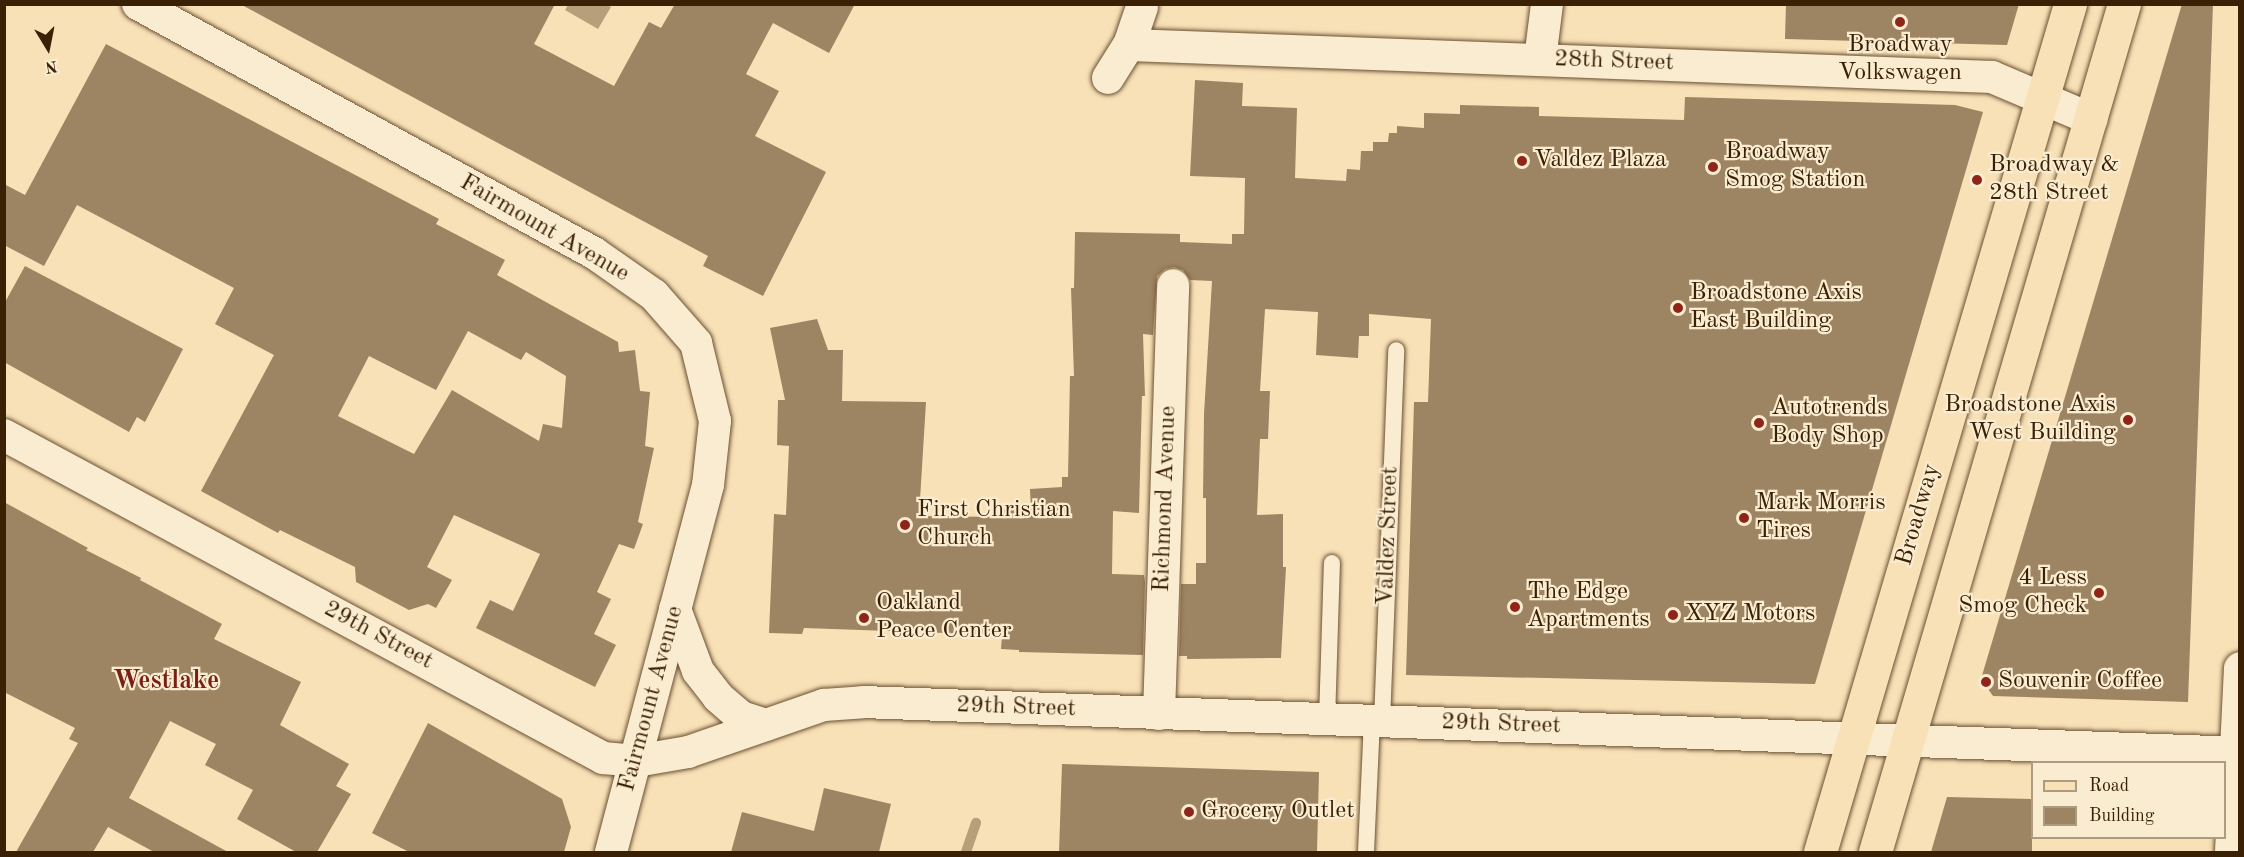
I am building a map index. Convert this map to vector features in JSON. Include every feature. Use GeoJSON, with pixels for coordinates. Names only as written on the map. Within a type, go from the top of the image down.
{"type":"FeatureCollection","features":[{"type":"Feature","properties":{"kind":"main road","name":"Broadway"},"geometry":{"type":"LineString","coordinates":[[1820,852],[2070,4]]}},
{"type":"Feature","properties":{"kind":"main road"},"geometry":{"type":"LineString","coordinates":[[1875,852],[2124,4]]}},
{"type":"Feature","properties":{"kind":"street","name":"Fairmount Avenue"},"geometry":{"type":"LineString","coordinates":[[138,4],[594,253],[654,295],[696,343],[715,422],[708,485],[611,852]]}},
{"type":"Feature","properties":{"kind":"street"},"geometry":{"type":"LineString","coordinates":[[1540,59],[1547,4]]}},
{"type":"Feature","properties":{"kind":"street"},"geometry":{"type":"LineString","coordinates":[[1108,78],[1129,45],[1142,7]]}},
{"type":"Feature","properties":{"kind":"street","name":"28th Street"},"geometry":{"type":"LineString","coordinates":[[1129,45],[1992,77],[2091,119]]}},
{"type":"Feature","properties":{"kind":"street","name":"Richmond Avenue"},"geometry":{"type":"LineString","coordinates":[[1159,714],[1173,285]]}},
{"type":"Feature","properties":{"kind":"street","name":"29th Street"},"geometry":{"type":"LineString","coordinates":[[4,435],[603,758],[636,761],[688,752],[824,705],[862,702],[2238,753]]}},
{"type":"Feature","properties":{"kind":"street"},"geometry":{"type":"LineString","coordinates":[[675,609],[698,671],[718,697],[741,717],[766,725]]}},
{"type":"Feature","properties":{"kind":"street"},"geometry":{"type":"LineString","coordinates":[[2232,852],[2240,668]]}},
{"type":"Feature","properties":{"kind":"lane","name":"Valdez Street"},"geometry":{"type":"LineString","coordinates":[[1366,852],[1377,721],[1396,350]]}},
{"type":"Feature","properties":{"kind":"lane"},"geometry":{"type":"LineString","coordinates":[[1328,720],[1332,563]]}},
{"type":"Feature","properties":{"kind":"shaded area"},"geometry":{"type":"Polygon","coordinates":[[[568,5],[607,5],[611,7],[598,29],[565,10],[568,5]]]}},
{"type":"Feature","properties":{"kind":"building"},"geometry":{"type":"Polygon","coordinates":[[[240,4],[555,4],[534,44],[614,86],[649,22],[661,28],[675,4],[855,4],[829,53],[773,23],[746,74],[779,91],[755,136],[826,172],[763,296],[703,266],[708,256],[240,4]]]}},
{"type":"Feature","properties":{"kind":"building","name":"Broadway Volkswagen"},"geometry":{"type":"Polygon","coordinates":[[[1786,4],[2019,4],[2007,45],[1785,39],[1786,4]]]}},
{"type":"Feature","properties":{"kind":"building"},"geometry":{"type":"Polygon","coordinates":[[[2182,4],[2213,4],[2188,702],[1993,696],[1981,679],[2182,4]]]}},
{"type":"Feature","properties":{"kind":"building"},"geometry":{"type":"Polygon","coordinates":[[[106,44],[439,219],[436,224],[505,260],[497,275],[618,342],[619,352],[635,350],[640,391],[650,392],[645,446],[654,448],[638,522],[643,524],[634,549],[619,544],[597,592],[611,599],[594,634],[616,645],[595,687],[476,628],[490,600],[513,611],[540,554],[454,515],[427,567],[452,580],[436,608],[428,604],[409,610],[356,582],[355,567],[280,530],[278,533],[201,491],[274,355],[215,324],[234,288],[77,205],[44,266],[4,245],[4,184],[25,195],[106,44]],[[468,331],[436,390],[369,356],[338,416],[414,454],[452,390],[539,441],[543,424],[562,428],[566,376],[526,352],[521,360],[468,331]]]}},
{"type":"Feature","properties":{"kind":"building"},"geometry":{"type":"Polygon","coordinates":[[[1195,80],[1243,83],[1242,106],[1297,108],[1295,178],[1346,181],[1347,169],[1360,170],[1361,151],[1373,151],[1373,142],[1388,142],[1389,133],[1397,133],[1397,126],[1424,128],[1424,113],[1460,114],[1460,105],[1539,107],[1539,116],[1684,120],[1685,97],[1955,105],[1983,112],[1815,684],[1406,675],[1414,402],[1428,402],[1431,319],[1369,314],[1369,336],[1359,336],[1358,358],[1316,355],[1318,312],[1265,309],[1260,391],[1270,391],[1268,439],[1260,439],[1257,515],[1283,514],[1283,567],[1286,567],[1281,658],[1187,659],[1187,656],[1179,656],[1181,584],[1196,584],[1196,563],[1206,563],[1206,498],[1203,498],[1204,414],[1212,281],[1190,280],[1183,270],[1174,267],[1165,269],[1157,276],[1153,335],[1143,334],[1145,396],[1142,396],[1139,513],[1113,511],[1112,574],[1144,575],[1143,655],[1019,652],[1019,650],[1001,649],[1002,635],[804,628],[802,634],[769,633],[774,514],[786,515],[789,446],[777,445],[778,400],[785,400],[770,328],[817,319],[828,350],[843,350],[842,401],[926,402],[919,516],[1003,517],[1004,509],[1031,510],[1030,489],[1062,487],[1062,477],[1068,477],[1070,376],[1074,376],[1071,288],[1074,288],[1075,232],[1180,234],[1180,242],[1232,244],[1232,234],[1244,234],[1245,178],[1190,176],[1195,80]]]}},
{"type":"Feature","properties":{"kind":"building"},"geometry":{"type":"Polygon","coordinates":[[[25,266],[183,349],[145,422],[137,417],[129,432],[4,362],[4,304],[25,266]]]}},
{"type":"Feature","properties":{"kind":"building"},"geometry":{"type":"Polygon","coordinates":[[[4,502],[88,548],[86,550],[222,624],[214,639],[301,682],[280,725],[349,764],[336,786],[351,794],[317,852],[296,852],[237,819],[253,790],[205,765],[216,744],[170,721],[129,798],[228,852],[154,852],[108,827],[93,852],[16,852],[78,743],[69,739],[75,728],[4,692],[4,502]]]}},
{"type":"Feature","properties":{"kind":"building"},"geometry":{"type":"Polygon","coordinates":[[[428,723],[562,799],[571,827],[564,852],[409,852],[372,833],[428,723]]]}},
{"type":"Feature","properties":{"kind":"building","name":"Grocery Outlet"},"geometry":{"type":"Polygon","coordinates":[[[1062,764],[1319,772],[1317,852],[1059,852],[1062,764]]]}},
{"type":"Feature","properties":{"kind":"building"},"geometry":{"type":"Polygon","coordinates":[[[824,788],[891,804],[879,852],[731,852],[742,812],[814,831],[824,788]]]}},
{"type":"Feature","properties":{"kind":"building"},"geometry":{"type":"Polygon","coordinates":[[[1947,797],[2031,799],[2032,852],[1931,852],[1947,797]]]}},
{"type":"Feature","properties":{"kind":"waterway"},"geometry":{"type":"LineString","coordinates":[[966,852],[976,823]]}},
{"type":"Feature","properties":{"kind":"place","name":"Broadway Volkswagen"},"geometry":{"type":"Point","coordinates":[1900,22]}},
{"type":"Feature","properties":{"kind":"place","name":"Valdez Plaza"},"geometry":{"type":"Point","coordinates":[1522,161]}},
{"type":"Feature","properties":{"kind":"place","name":"Broadway Smog Station"},"geometry":{"type":"Point","coordinates":[1713,167]}},
{"type":"Feature","properties":{"kind":"place","name":"Broadway & 28th Street"},"geometry":{"type":"Point","coordinates":[1977,180]}},
{"type":"Feature","properties":{"kind":"place","name":"Broadstone Axis East Building"},"geometry":{"type":"Point","coordinates":[1678,308]}},
{"type":"Feature","properties":{"kind":"place","name":"Broadstone Axis West Building"},"geometry":{"type":"Point","coordinates":[2128,420]}},
{"type":"Feature","properties":{"kind":"place","name":"Autotrends Body Shop"},"geometry":{"type":"Point","coordinates":[1759,423]}},
{"type":"Feature","properties":{"kind":"place","name":"Mark Morris Tires"},"geometry":{"type":"Point","coordinates":[1744,518]}},
{"type":"Feature","properties":{"kind":"place","name":"First Christian Church"},"geometry":{"type":"Point","coordinates":[905,525]}},
{"type":"Feature","properties":{"kind":"place","name":"4 Less Smog Check"},"geometry":{"type":"Point","coordinates":[2099,593]}},
{"type":"Feature","properties":{"kind":"place","name":"The Edge Apartments"},"geometry":{"type":"Point","coordinates":[1515,607]}},
{"type":"Feature","properties":{"kind":"place","name":"XYZ Motors"},"geometry":{"type":"Point","coordinates":[1673,615]}},
{"type":"Feature","properties":{"kind":"place","name":"Oakland Peace Center"},"geometry":{"type":"Point","coordinates":[864,618]}},
{"type":"Feature","properties":{"kind":"place","name":"Souvenir Coffee"},"geometry":{"type":"Point","coordinates":[1986,682]}},
{"type":"Feature","properties":{"kind":"place","name":"Grocery Outlet"},"geometry":{"type":"Point","coordinates":[1189,812]}},
{"type":"Feature","properties":{"kind":"district","name":"Westlake"},"geometry":{"type":"Point","coordinates":[166,682]}}]}
